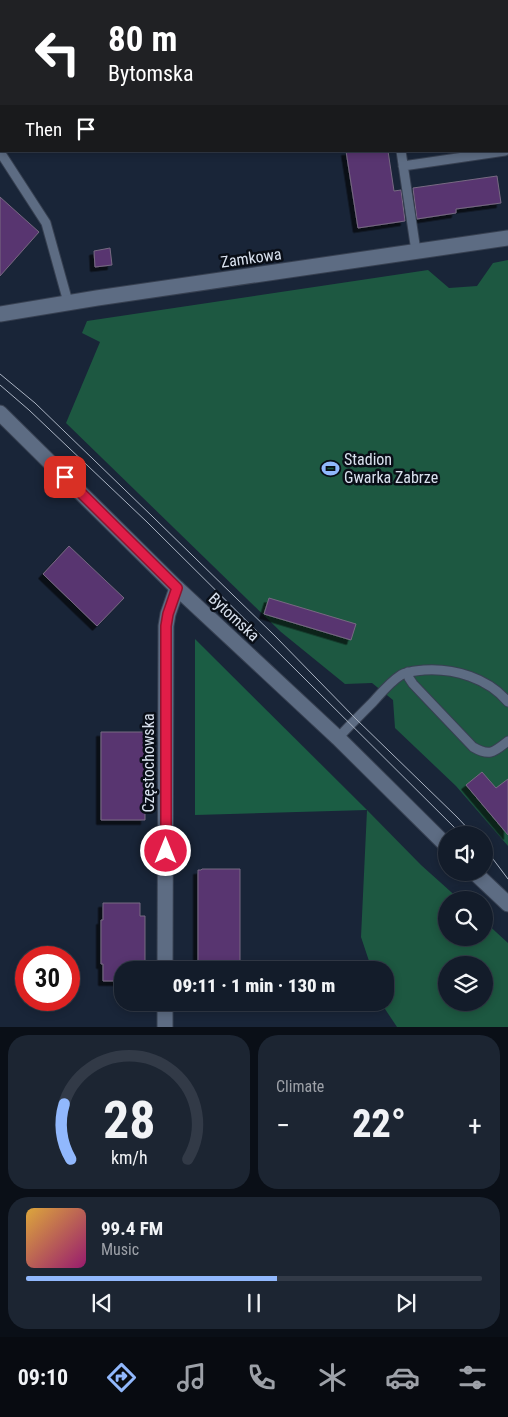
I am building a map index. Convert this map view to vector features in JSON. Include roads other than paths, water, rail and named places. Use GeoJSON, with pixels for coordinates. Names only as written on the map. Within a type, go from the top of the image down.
{"type":"FeatureCollection","features":[{"type":"Feature","properties":{"kind":"street","name":"Zamkowa"},"geometry":{"type":"LineString","coordinates":[[0,314],[68,302],[508,238]]}},
{"type":"Feature","properties":{"kind":"street","name":"Bytomska"},"geometry":{"type":"LineString","coordinates":[[0,413],[177,588],[338,738],[438,837]]}},
{"type":"Feature","properties":{"kind":"street","name":"Częstochowska"},"geometry":{"type":"LineString","coordinates":[[165,961],[166,626],[177,588]]}},
{"type":"Feature","properties":{"kind":"street"},"geometry":{"type":"LineString","coordinates":[[484,881],[508,904]]}},
{"type":"Feature","properties":{"kind":"street"},"geometry":{"type":"LineString","coordinates":[[165,1011],[165,1027]]}},
{"type":"Feature","properties":{"kind":"lane"},"geometry":{"type":"LineString","coordinates":[[0,152],[46,223],[68,302]]}},
{"type":"Feature","properties":{"kind":"lane"},"geometry":{"type":"LineString","coordinates":[[401,152],[416,251]]}},
{"type":"Feature","properties":{"kind":"lane"},"geometry":{"type":"LineString","coordinates":[[403,166],[500,152]]}},
{"type":"Feature","properties":{"kind":"lane"},"geometry":{"type":"LineString","coordinates":[[338,738],[395,680],[408,672],[447,671],[469,676],[485,683],[502,695],[508,702]]}},
{"type":"Feature","properties":{"kind":"lane"},"geometry":{"type":"LineString","coordinates":[[408,672],[413,684],[473,747],[489,754],[495,752],[508,740]]}},
{"type":"Feature","properties":{"kind":"tram line"},"geometry":{"type":"LineString","coordinates":[[0,374],[35,403],[153,517],[466,826]]}},
{"type":"Feature","properties":{"kind":"tram line"},"geometry":{"type":"LineString","coordinates":[[0,385],[147,522],[453,826]]}},
{"type":"Feature","properties":{"kind":"tram line"},"geometry":{"type":"LineString","coordinates":[[493,859],[508,879]]}},
{"type":"Feature","properties":{"kind":"place","name":"Stadion Gwarka Zabrze"},"geometry":{"type":"Point","coordinates":[330,468]}}]}
